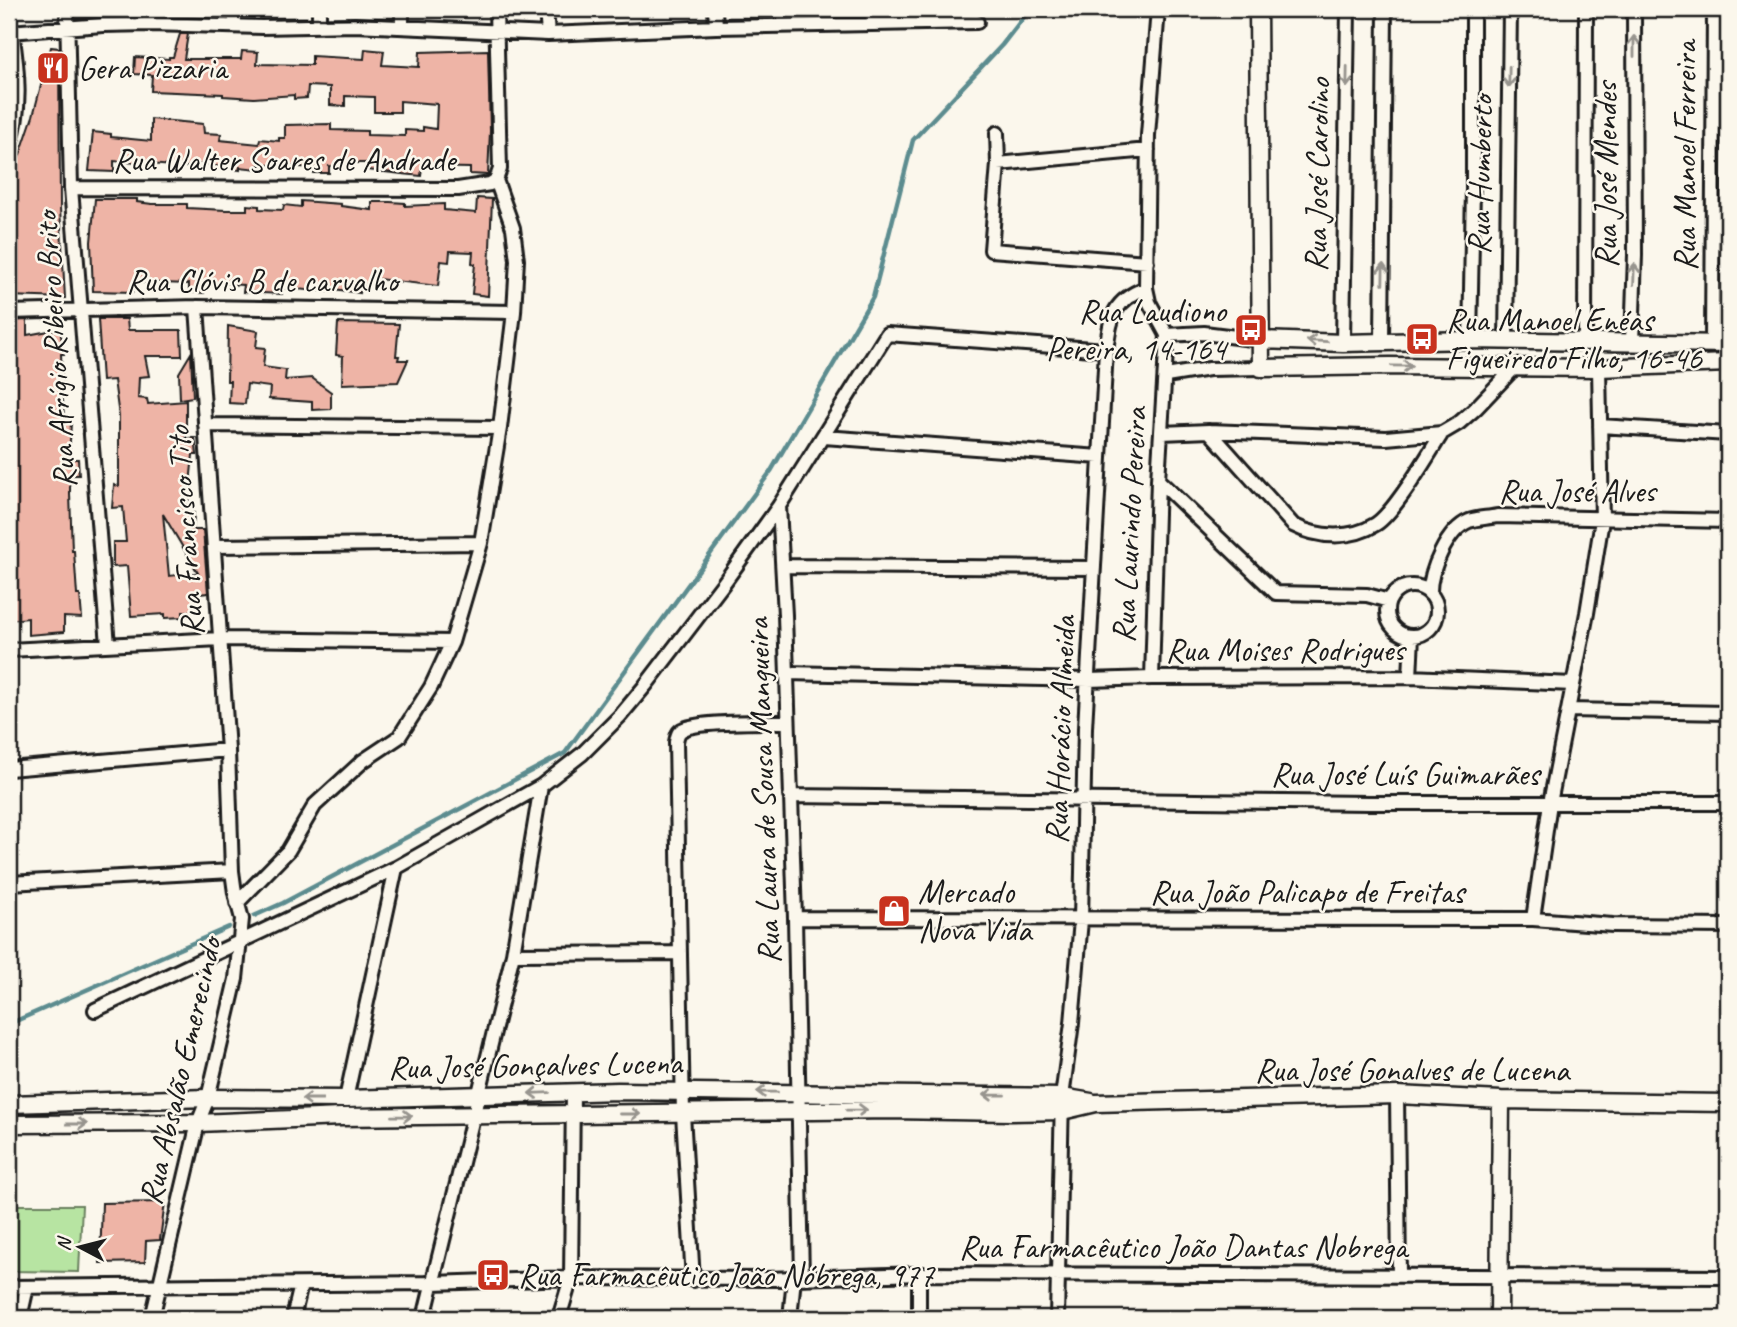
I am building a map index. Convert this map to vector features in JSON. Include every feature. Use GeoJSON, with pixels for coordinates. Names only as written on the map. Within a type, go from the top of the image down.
{"type":"FeatureCollection","features":[{"type":"Feature","properties":{"kind":"street","name":"Rua Afrígio Ribeiro Brito"},"geometry":{"type":"LineString","coordinates":[[67,9],[71,188],[108,645]]}},
{"type":"Feature","properties":{"kind":"street"},"geometry":{"type":"LineString","coordinates":[[149,9],[149,24]]}},
{"type":"Feature","properties":{"kind":"street"},"geometry":{"type":"LineString","coordinates":[[235,9],[235,26]]}},
{"type":"Feature","properties":{"kind":"street"},"geometry":{"type":"LineString","coordinates":[[319,9],[319,26]]}},
{"type":"Feature","properties":{"kind":"street"},"geometry":{"type":"LineString","coordinates":[[402,9],[402,27]]}},
{"type":"Feature","properties":{"kind":"street"},"geometry":{"type":"LineString","coordinates":[[237,903],[288,851],[315,805],[363,761],[399,737],[431,687],[452,642],[481,543],[500,428],[514,312],[517,260],[513,228],[496,180],[500,169],[496,9]]}},
{"type":"Feature","properties":{"kind":"street"},"geometry":{"type":"LineString","coordinates":[[546,9],[548,34]]}},
{"type":"Feature","properties":{"kind":"street"},"geometry":{"type":"LineString","coordinates":[[715,9],[716,27]]}},
{"type":"Feature","properties":{"kind":"street"},"geometry":{"type":"LineString","coordinates":[[872,23],[873,9]]}},
{"type":"Feature","properties":{"kind":"street"},"geometry":{"type":"LineString","coordinates":[[1158,9],[1148,150],[1146,288],[1149,302],[1167,335],[1204,333],[1260,340],[1343,343],[1470,340],[1720,344]]}},
{"type":"Feature","properties":{"kind":"street"},"geometry":{"type":"LineString","coordinates":[[1258,9],[1261,369]]}},
{"type":"Feature","properties":{"kind":"street","name":"Rua José Carolino"},"geometry":{"type":"LineString","coordinates":[[1343,343],[1348,9]]}},
{"type":"Feature","properties":{"kind":"street","name":"Rua José Carolino"},"geometry":{"type":"LineString","coordinates":[[1382,342],[1385,9]]}},
{"type":"Feature","properties":{"kind":"street","name":"Rua Humberto"},"geometry":{"type":"LineString","coordinates":[[1470,340],[1473,9]]}},
{"type":"Feature","properties":{"kind":"street","name":"Rua Humberto"},"geometry":{"type":"LineString","coordinates":[[1506,342],[1510,9]]}},
{"type":"Feature","properties":{"kind":"street","name":"Rua José Mendes"},"geometry":{"type":"LineString","coordinates":[[1586,9],[1586,342]]}},
{"type":"Feature","properties":{"kind":"street","name":"Rua José Mendes"},"geometry":{"type":"LineString","coordinates":[[1632,342],[1634,9]]}},
{"type":"Feature","properties":{"kind":"street","name":"Rua Manoel Ferreira"},"geometry":{"type":"LineString","coordinates":[[1714,9],[1720,344]]}},
{"type":"Feature","properties":{"kind":"street"},"geometry":{"type":"LineString","coordinates":[[9,148],[18,101],[17,66],[10,32],[149,24],[402,27],[548,34],[716,27],[977,22]]}},
{"type":"Feature","properties":{"kind":"street"},"geometry":{"type":"LineString","coordinates":[[17,66],[28,32]]}},
{"type":"Feature","properties":{"kind":"street"},"geometry":{"type":"LineString","coordinates":[[997,133],[998,164],[991,250],[1147,262]]}},
{"type":"Feature","properties":{"kind":"street"},"geometry":{"type":"LineString","coordinates":[[998,164],[1148,150]]}},
{"type":"Feature","properties":{"kind":"street","name":"Rua Walter Soares de Andrade"},"geometry":{"type":"LineString","coordinates":[[71,188],[458,189],[490,184],[496,180]]}},
{"type":"Feature","properties":{"kind":"street","name":"Rua Horácio Almeida"},"geometry":{"type":"LineString","coordinates":[[1058,1318],[1062,1104],[1081,920],[1082,800],[1107,350],[1116,307],[1130,294],[1146,288]]}},
{"type":"Feature","properties":{"kind":"street","name":"Rua Clóvis B de carvalho"},"geometry":{"type":"LineString","coordinates":[[9,312],[197,307],[514,312]]}},
{"type":"Feature","properties":{"kind":"street","name":"Rua Francisco Tito"},"geometry":{"type":"LineString","coordinates":[[197,307],[228,750]]}},
{"type":"Feature","properties":{"kind":"street"},"geometry":{"type":"LineString","coordinates":[[95,1010],[397,868],[541,786],[582,754],[620,716],[723,584],[779,506],[887,334],[1107,350]]}},
{"type":"Feature","properties":{"kind":"street","name":"Rua Laurindo Pereira"},"geometry":{"type":"LineString","coordinates":[[1153,678],[1158,480],[1167,335]]}},
{"type":"Feature","properties":{"kind":"street"},"geometry":{"type":"LineString","coordinates":[[1166,376],[1209,369],[1516,366],[1599,368],[1728,363]]}},
{"type":"Feature","properties":{"kind":"street"},"geometry":{"type":"LineString","coordinates":[[1162,433],[1209,431],[1386,438],[1442,433],[1475,409],[1516,366]]}},
{"type":"Feature","properties":{"kind":"street"},"geometry":{"type":"LineString","coordinates":[[1533,919],[1550,803],[1602,520],[1599,368]]}},
{"type":"Feature","properties":{"kind":"street"},"geometry":{"type":"LineString","coordinates":[[205,425],[500,428]]}},
{"type":"Feature","properties":{"kind":"street"},"geometry":{"type":"LineString","coordinates":[[1600,426],[1728,434]]}},
{"type":"Feature","properties":{"kind":"street"},"geometry":{"type":"LineString","coordinates":[[1209,431],[1293,525],[1307,533],[1326,536],[1350,533],[1376,524],[1390,510],[1442,433]]}},
{"type":"Feature","properties":{"kind":"street"},"geometry":{"type":"LineString","coordinates":[[824,437],[1100,457]]}},
{"type":"Feature","properties":{"kind":"street"},"geometry":{"type":"LineString","coordinates":[[1158,480],[1276,593],[1367,594],[1389,601]]}},
{"type":"Feature","properties":{"kind":"street","name":"Rua Laura de Sousa Mangueira"},"geometry":{"type":"LineString","coordinates":[[779,506],[787,673],[799,1093],[798,1278],[790,1318]]}},
{"type":"Feature","properties":{"kind":"street","name":"Rua José Alves"},"geometry":{"type":"LineString","coordinates":[[1430,594],[1429,581],[1435,566],[1454,534],[1468,521],[1497,516],[1728,521]]}},
{"type":"Feature","properties":{"kind":"street"},"geometry":{"type":"LineString","coordinates":[[214,546],[481,543]]}},
{"type":"Feature","properties":{"kind":"street"},"geometry":{"type":"LineString","coordinates":[[783,566],[1094,568]]}},
{"type":"Feature","properties":{"kind":"street"},"geometry":{"type":"LineString","coordinates":[[1403,588],[1422,588],[1430,594],[1437,611],[1435,621],[1429,629],[1412,636],[1394,629],[1387,611],[1389,601],[1395,593],[1403,588]]}},
{"type":"Feature","properties":{"kind":"street"},"geometry":{"type":"LineString","coordinates":[[1410,677],[1412,636]]}},
{"type":"Feature","properties":{"kind":"street"},"geometry":{"type":"LineString","coordinates":[[9,650],[220,639],[452,642]]}},
{"type":"Feature","properties":{"kind":"street","name":"Rua Moises Rodrigues"},"geometry":{"type":"LineString","coordinates":[[787,673],[1088,680],[1410,677],[1573,684]]}},
{"type":"Feature","properties":{"kind":"street"},"geometry":{"type":"LineString","coordinates":[[1568,710],[1728,713]]}},
{"type":"Feature","properties":{"kind":"street"},"geometry":{"type":"LineString","coordinates":[[693,1280],[682,1114],[679,838],[675,753],[678,734],[685,728],[702,725],[788,722]]}},
{"type":"Feature","properties":{"kind":"street"},"geometry":{"type":"LineString","coordinates":[[9,769],[228,750]]}},
{"type":"Feature","properties":{"kind":"street","name":"Rua Absalão Emerecindo"},"geometry":{"type":"LineString","coordinates":[[152,1318],[198,1123],[208,1098],[236,979],[241,942],[242,919],[232,871],[228,750]]}},
{"type":"Feature","properties":{"kind":"street"},"geometry":{"type":"LineString","coordinates":[[424,1318],[513,954],[541,786]]}},
{"type":"Feature","properties":{"kind":"street","name":"Rua José Luís Guimarães"},"geometry":{"type":"LineString","coordinates":[[790,796],[1728,803]]}},
{"type":"Feature","properties":{"kind":"street"},"geometry":{"type":"LineString","coordinates":[[346,1098],[397,868]]}},
{"type":"Feature","properties":{"kind":"street"},"geometry":{"type":"LineString","coordinates":[[9,883],[232,871]]}},
{"type":"Feature","properties":{"kind":"street","name":"Rua João Palicapo de Freitas"},"geometry":{"type":"LineString","coordinates":[[795,918],[1533,919],[1613,925],[1728,926]]}},
{"type":"Feature","properties":{"kind":"street"},"geometry":{"type":"LineString","coordinates":[[513,954],[680,953]]}},
{"type":"Feature","properties":{"kind":"street","name":"Rua José Gonçalves Lucena"},"geometry":{"type":"LineString","coordinates":[[9,1104],[208,1098],[683,1091],[1062,1104]]}},
{"type":"Feature","properties":{"kind":"street"},"geometry":{"type":"LineString","coordinates":[[559,1318],[571,1278],[573,1092]]}},
{"type":"Feature","properties":{"kind":"street"},"geometry":{"type":"LineString","coordinates":[[1397,1096],[1399,1276]]}},
{"type":"Feature","properties":{"kind":"street","name":"Rua José Gonalves de Lucena"},"geometry":{"type":"LineString","coordinates":[[1062,1104],[1397,1096],[1728,1103]]}},
{"type":"Feature","properties":{"kind":"street"},"geometry":{"type":"LineString","coordinates":[[1499,1318],[1501,1100]]}},
{"type":"Feature","properties":{"kind":"street","name":"Rua José Gonçalves Lucena"},"geometry":{"type":"LineString","coordinates":[[9,1124],[682,1114],[1062,1104]]}},
{"type":"Feature","properties":{"kind":"street"},"geometry":{"type":"LineString","coordinates":[[919,1274],[919,1318]]}},
{"type":"Feature","properties":{"kind":"street","name":"Rua Farmacêutico João Dantas Nobrega"},"geometry":{"type":"LineString","coordinates":[[9,1287],[433,1283],[571,1278],[693,1280],[919,1274],[1728,1278]]}},
{"type":"Feature","properties":{"kind":"street"},"geometry":{"type":"LineString","coordinates":[[293,1318],[301,1285]]}},
{"type":"Feature","properties":{"kind":"street"},"geometry":{"type":"LineString","coordinates":[[20,1318],[27,1287]]}},
{"type":"Feature","properties":{"kind":"green space"},"geometry":{"type":"Polygon","coordinates":[[[9,1205],[82,1205],[79,1272],[9,1271],[9,1205]]]}},
{"type":"Feature","properties":{"kind":"building"},"geometry":{"type":"Polygon","coordinates":[[[180,34],[188,34],[184,59],[241,59],[242,51],[258,52],[257,64],[312,65],[312,56],[364,59],[365,49],[384,51],[382,65],[419,67],[420,52],[488,50],[488,175],[470,174],[470,168],[422,167],[421,176],[368,170],[368,163],[343,163],[343,167],[329,166],[329,173],[314,173],[314,168],[272,165],[258,165],[258,169],[240,167],[240,170],[203,164],[185,167],[114,161],[114,172],[89,171],[93,132],[111,134],[111,137],[151,141],[151,119],[203,124],[204,133],[221,134],[220,140],[259,144],[260,139],[279,141],[279,138],[285,138],[285,125],[331,124],[331,130],[367,131],[367,135],[405,136],[405,130],[423,131],[423,127],[436,129],[437,104],[400,101],[400,112],[374,112],[374,97],[345,96],[345,106],[330,105],[330,87],[308,86],[307,98],[294,99],[294,95],[254,98],[151,91],[152,75],[134,74],[135,57],[173,57],[180,34]]]}},
{"type":"Feature","properties":{"kind":"building"},"geometry":{"type":"Polygon","coordinates":[[[51,47],[59,48],[60,208],[65,298],[9,296],[9,187],[33,116],[51,47]]]}},
{"type":"Feature","properties":{"kind":"building"},"geometry":{"type":"Polygon","coordinates":[[[477,198],[492,199],[488,296],[472,294],[475,264],[472,263],[473,252],[450,251],[449,262],[441,261],[438,286],[370,278],[370,285],[361,285],[360,293],[334,289],[334,292],[282,288],[282,294],[243,292],[244,285],[205,283],[204,293],[189,292],[189,284],[134,282],[133,292],[93,291],[91,242],[95,199],[137,199],[137,202],[152,204],[187,204],[187,208],[226,210],[247,210],[247,205],[259,206],[259,209],[283,210],[284,205],[301,207],[301,201],[372,210],[372,202],[390,202],[405,203],[405,206],[444,204],[444,210],[476,213],[477,198]]]}},
{"type":"Feature","properties":{"kind":"building"},"geometry":{"type":"Polygon","coordinates":[[[98,319],[127,319],[128,330],[181,330],[182,356],[145,356],[149,376],[139,377],[138,398],[147,399],[148,404],[186,401],[186,438],[195,438],[197,455],[193,455],[187,513],[194,513],[193,530],[203,530],[208,593],[199,594],[200,610],[183,612],[183,617],[165,618],[165,614],[131,616],[127,566],[113,567],[113,542],[126,542],[123,507],[112,508],[114,485],[119,486],[119,416],[114,380],[102,381],[98,319]],[[163,514],[169,576],[198,573],[163,514]]]}},
{"type":"Feature","properties":{"kind":"building"},"geometry":{"type":"Polygon","coordinates":[[[27,320],[27,335],[60,329],[64,354],[61,354],[64,423],[71,422],[69,459],[78,459],[79,475],[70,475],[70,494],[72,551],[82,618],[64,617],[64,632],[28,635],[28,618],[10,620],[9,587],[9,321],[27,320]]]}},
{"type":"Feature","properties":{"kind":"building"},"geometry":{"type":"Polygon","coordinates":[[[338,323],[399,324],[396,356],[399,356],[398,360],[408,360],[398,382],[342,384],[343,356],[336,355],[338,323]]]}},
{"type":"Feature","properties":{"kind":"building"},"geometry":{"type":"Polygon","coordinates":[[[228,326],[258,331],[256,347],[265,348],[263,367],[286,370],[285,380],[312,378],[331,392],[331,409],[312,410],[312,402],[269,399],[270,387],[247,384],[245,404],[229,403],[228,326]]]}},
{"type":"Feature","properties":{"kind":"building"},"geometry":{"type":"Polygon","coordinates":[[[191,353],[193,397],[180,399],[179,373],[191,353]]]}},
{"type":"Feature","properties":{"kind":"building"},"geometry":{"type":"Polygon","coordinates":[[[165,1202],[160,1240],[146,1241],[145,1262],[100,1263],[102,1203],[165,1202]]]}},
{"type":"Feature","properties":{"kind":"waterway"},"geometry":{"type":"LineString","coordinates":[[254,916],[565,753],[771,471],[873,297],[913,140],[1002,45],[1030,9]]}},
{"type":"Feature","properties":{"kind":"waterway"},"geometry":{"type":"LineString","coordinates":[[9,1024],[229,927]]}},
{"type":"Feature","properties":{"kind":"place","name":"Gera Pizzaria"},"geometry":{"type":"Point","coordinates":[53,68]}},
{"type":"Feature","properties":{"kind":"place","name":"Rua Laudiono Pereira, 14-164"},"geometry":{"type":"Point","coordinates":[1251,330]}},
{"type":"Feature","properties":{"kind":"place","name":"Rua Manoel Enéas Figueiredo Filho, 16-46"},"geometry":{"type":"Point","coordinates":[1422,339]}},
{"type":"Feature","properties":{"kind":"place","name":"Mercado Nova Vida"},"geometry":{"type":"Point","coordinates":[894,911]}},
{"type":"Feature","properties":{"kind":"place","name":"Rua Farmacêutico João Nóbrega, 977"},"geometry":{"type":"Point","coordinates":[493,1275]}}]}
